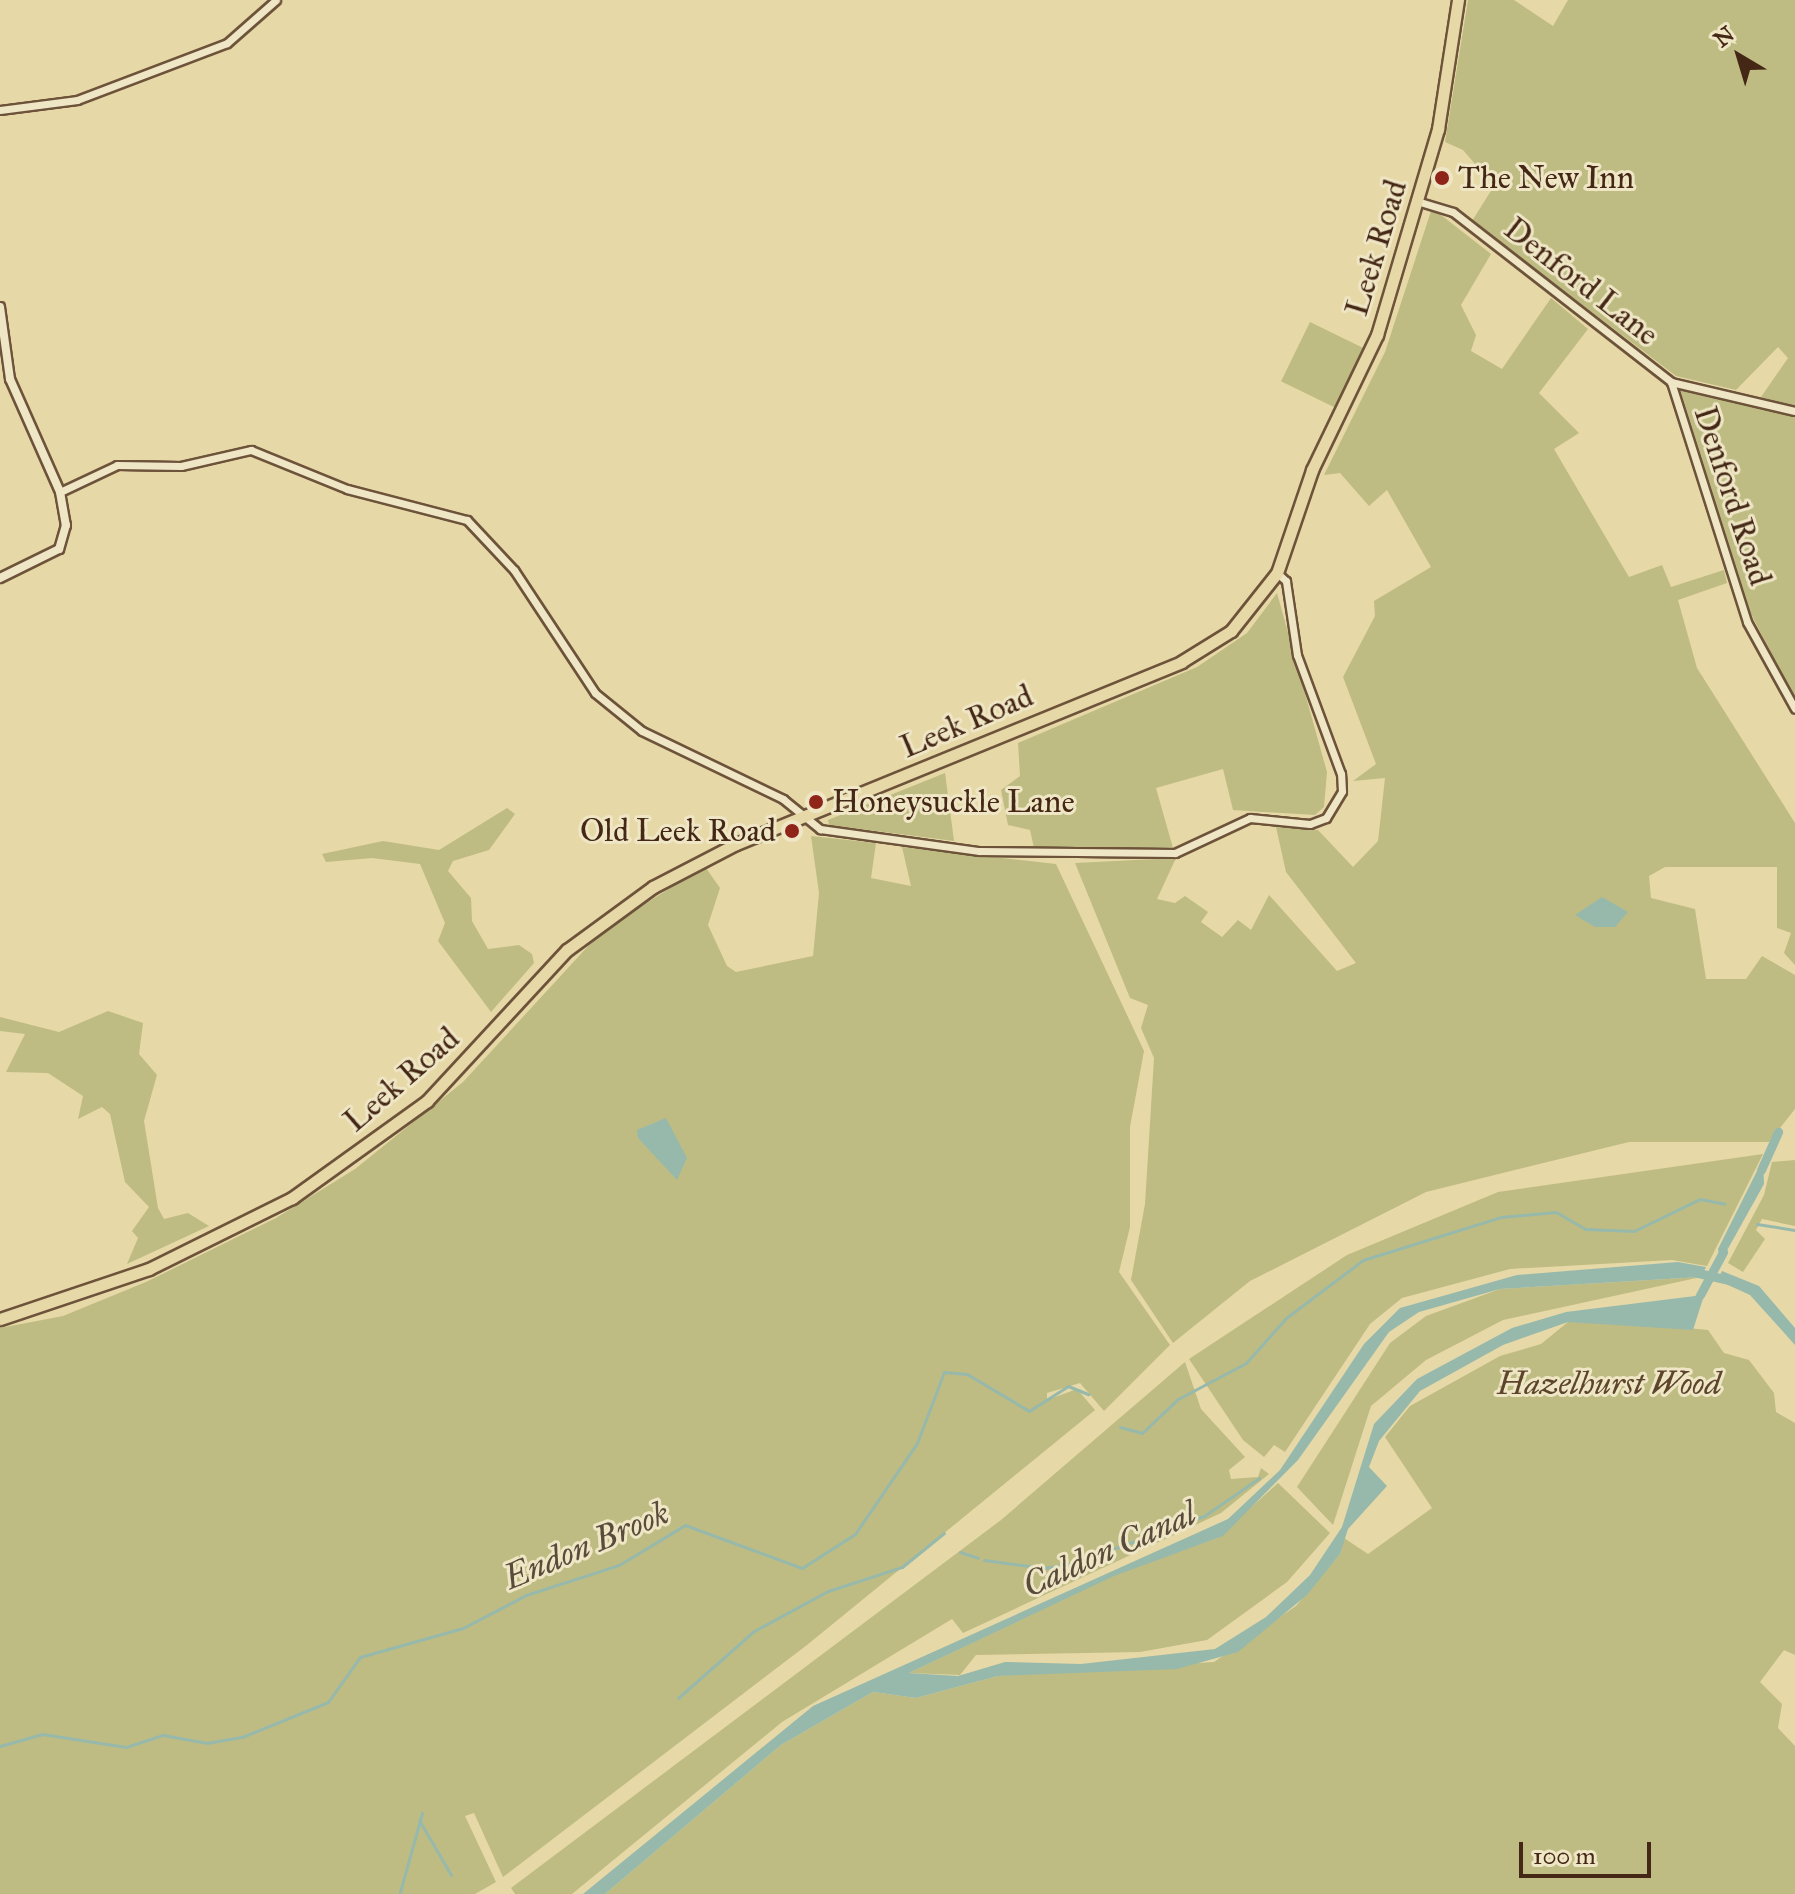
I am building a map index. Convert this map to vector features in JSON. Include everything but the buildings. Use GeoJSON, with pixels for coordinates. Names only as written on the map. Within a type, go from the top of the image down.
{"type":"FeatureCollection","features":[{"type":"Feature","properties":{"kind":"highway","name":"Leek Road"},"geometry":{"type":"LineString","coordinates":[[0,1319],[149,1269],[292,1198],[427,1101],[604,920],[705,858],[1181,662],[1231,631],[1277,573],[1312,470],[1377,335],[1420,202],[1458,0]]}},
{"type":"Feature","properties":{"kind":"street"},"geometry":{"type":"LineString","coordinates":[[0,110],[77,100],[227,43],[276,0]]}},
{"type":"Feature","properties":{"kind":"street","name":"Denford Lane"},"geometry":{"type":"LineString","coordinates":[[1420,202],[1453,212],[1671,382]]}},
{"type":"Feature","properties":{"kind":"street"},"geometry":{"type":"LineString","coordinates":[[0,307],[7,324],[2,356],[60,492],[66,525],[59,549],[0,578]]}},
{"type":"Feature","properties":{"kind":"street"},"geometry":{"type":"LineString","coordinates":[[1671,382],[1795,411]]}},
{"type":"Feature","properties":{"kind":"street","name":"Denford Road"},"geometry":{"type":"LineString","coordinates":[[1671,382],[1747,622],[1795,709]]}},
{"type":"Feature","properties":{"kind":"street"},"geometry":{"type":"LineString","coordinates":[[60,492],[117,465],[181,466],[251,450],[347,489],[467,520],[514,570],[595,693],[642,731],[783,799],[820,829],[1071,857],[1175,853],[1250,818],[1310,824],[1326,818],[1342,791],[1341,774],[1297,655],[1286,581],[1277,573]]}},
{"type":"Feature","properties":{"kind":"green space"},"geometry":{"type":"Polygon","coordinates":[[[1468,0],[1514,0],[1553,26],[1568,0],[1795,0],[1795,407],[1761,397],[1788,358],[1778,347],[1736,390],[1676,376],[1472,221],[1494,186],[1463,150],[1445,142],[1468,0]]]}},
{"type":"Feature","properties":{"kind":"green space"},"geometry":{"type":"Polygon","coordinates":[[[1432,208],[1491,254],[1461,305],[1476,335],[1471,351],[1502,369],[1551,298],[1588,329],[1539,393],[1579,433],[1554,449],[1629,577],[1662,565],[1671,587],[1724,570],[1727,583],[1678,600],[1697,668],[1795,823],[1795,965],[1784,953],[1791,933],[1777,928],[1777,867],[1665,867],[1649,876],[1651,898],[1695,909],[1706,979],[1746,979],[1762,956],[1795,975],[1795,1109],[1769,1142],[1629,1142],[1426,1192],[1250,1281],[1173,1343],[1131,1280],[1145,1204],[1154,1058],[1141,1028],[1148,1005],[1130,998],[1075,863],[1176,858],[1157,899],[1175,903],[1185,896],[1208,912],[1201,922],[1222,937],[1238,920],[1251,930],[1269,895],[1337,971],[1356,963],[1286,872],[1276,827],[1318,830],[1353,867],[1378,841],[1385,778],[1353,781],[1376,764],[1343,677],[1375,616],[1374,601],[1431,567],[1387,490],[1369,506],[1340,473],[1324,475],[1385,352],[1432,208]]]}},
{"type":"Feature","properties":{"kind":"green space"},"geometry":{"type":"Polygon","coordinates":[[[1310,322],[1365,349],[1336,408],[1281,381],[1310,322]]]}},
{"type":"Feature","properties":{"kind":"green space"},"geometry":{"type":"Polygon","coordinates":[[[1680,389],[1795,416],[1795,699],[1751,614],[1680,389]]]}},
{"type":"Feature","properties":{"kind":"green space"},"geometry":{"type":"Polygon","coordinates":[[[1277,593],[1327,772],[1324,807],[1315,815],[1233,810],[1223,769],[1156,788],[1173,848],[1034,848],[1030,830],[1008,825],[1001,790],[1020,776],[1018,743],[1197,667],[1247,633],[1277,593]]]}},
{"type":"Feature","properties":{"kind":"green space"},"geometry":{"type":"Polygon","coordinates":[[[945,773],[954,841],[829,825],[828,820],[945,773]]]}},
{"type":"Feature","properties":{"kind":"green space"},"geometry":{"type":"Polygon","coordinates":[[[507,808],[515,814],[489,850],[453,861],[448,871],[471,898],[472,921],[488,949],[519,945],[532,954],[534,963],[491,1012],[438,941],[445,923],[420,864],[372,858],[326,862],[322,854],[383,841],[439,850],[507,808]]]}},
{"type":"Feature","properties":{"kind":"green space"},"geometry":{"type":"Polygon","coordinates":[[[811,836],[876,843],[871,878],[911,886],[902,847],[1056,864],[1144,1051],[1130,1127],[1130,1227],[1119,1272],[1170,1345],[1104,1411],[1080,1383],[1047,1393],[1047,1400],[1077,1389],[1095,1410],[807,1645],[503,1877],[474,1813],[465,1816],[496,1882],[475,1894],[0,1894],[0,1328],[63,1316],[146,1282],[276,1218],[355,1169],[463,1082],[602,931],[694,873],[706,868],[720,888],[708,925],[727,966],[736,972],[813,956],[819,893],[811,836]]]}},
{"type":"Feature","properties":{"kind":"green space"},"geometry":{"type":"Polygon","coordinates":[[[108,1011],[143,1023],[139,1054],[157,1075],[144,1121],[158,1208],[164,1219],[188,1213],[209,1226],[127,1264],[138,1238],[132,1231],[149,1207],[125,1182],[110,1114],[102,1107],[78,1119],[83,1096],[48,1073],[6,1072],[25,1034],[0,1031],[0,1017],[59,1032],[108,1011]]]}},
{"type":"Feature","properties":{"kind":"green space"},"geometry":{"type":"Polygon","coordinates":[[[1763,1154],[1707,1266],[1672,1260],[1510,1269],[1402,1298],[1370,1324],[1285,1452],[1274,1445],[1264,1457],[1243,1440],[1189,1359],[1347,1255],[1498,1192],[1763,1154]]]}},
{"type":"Feature","properties":{"kind":"green space"},"geometry":{"type":"Polygon","coordinates":[[[1795,1160],[1795,1226],[1762,1219],[1756,1230],[1765,1239],[1743,1272],[1728,1263],[1764,1195],[1772,1162],[1795,1160]]]}},
{"type":"Feature","properties":{"kind":"green space"},"geometry":{"type":"Polygon","coordinates":[[[1701,1277],[1503,1320],[1426,1360],[1371,1406],[1333,1525],[1297,1487],[1390,1343],[1426,1316],[1500,1289],[1701,1277]]]}},
{"type":"Feature","properties":{"kind":"green space","name":"Hazelhurst Wood"},"geometry":{"type":"Polygon","coordinates":[[[1606,1320],[1708,1330],[1724,1353],[1749,1360],[1774,1393],[1776,1412],[1795,1423],[1795,1655],[1784,1650],[1760,1682],[1782,1704],[1778,1728],[1795,1746],[1795,1894],[605,1894],[781,1745],[873,1692],[916,1698],[998,1676],[1214,1662],[1296,1606],[1340,1554],[1344,1538],[1368,1554],[1432,1508],[1385,1437],[1410,1406],[1500,1356],[1541,1344],[1568,1322],[1606,1320]]]}},
{"type":"Feature","properties":{"kind":"green space"},"geometry":{"type":"Polygon","coordinates":[[[1185,1362],[1201,1409],[1245,1457],[1229,1470],[1231,1479],[1258,1477],[1261,1468],[1269,1474],[1221,1513],[963,1633],[952,1619],[782,1722],[572,1894],[515,1894],[511,1888],[1001,1520],[1185,1362]]]}},
{"type":"Feature","properties":{"kind":"green space"},"geometry":{"type":"Polygon","coordinates":[[[1278,1483],[1330,1533],[1287,1582],[1207,1640],[1140,1652],[976,1655],[960,1675],[909,1673],[1114,1575],[1217,1538],[1278,1483]]]}},
{"type":"Feature","properties":{"kind":"shaded area"},"geometry":{"type":"Polygon","coordinates":[[[1602,897],[1628,912],[1615,927],[1595,927],[1575,915],[1602,897]]]}},
{"type":"Feature","properties":{"kind":"shaded area"},"geometry":{"type":"Polygon","coordinates":[[[666,1118],[687,1158],[677,1180],[638,1138],[637,1130],[666,1118]]]}},
{"type":"Feature","properties":{"kind":"shaded area"},"geometry":{"type":"Polygon","coordinates":[[[1763,1159],[1764,1184],[1720,1263],[1718,1249],[1763,1159]]]}},
{"type":"Feature","properties":{"kind":"shaded area"},"geometry":{"type":"Polygon","coordinates":[[[1678,1262],[1706,1267],[1701,1277],[1500,1289],[1419,1312],[1389,1332],[1298,1460],[1223,1536],[1114,1576],[909,1673],[958,1676],[1005,1662],[1081,1664],[1215,1649],[1266,1617],[1310,1575],[1342,1527],[1374,1424],[1417,1379],[1512,1328],[1566,1312],[1695,1296],[1707,1286],[1693,1330],[1568,1322],[1503,1345],[1420,1391],[1379,1441],[1369,1467],[1387,1486],[1348,1529],[1340,1554],[1307,1595],[1238,1652],[1177,1669],[998,1676],[916,1698],[873,1692],[781,1745],[605,1894],[583,1894],[813,1706],[1228,1519],[1280,1470],[1364,1344],[1400,1308],[1517,1275],[1678,1262]]]}},
{"type":"Feature","properties":{"kind":"shaded area"},"geometry":{"type":"Polygon","coordinates":[[[1722,1271],[1759,1286],[1795,1328],[1795,1345],[1750,1295],[1717,1280],[1722,1271]]]}},
{"type":"Feature","properties":{"kind":"waterway"},"geometry":{"type":"LineString","coordinates":[[1761,1170],[1778,1132]]}},
{"type":"Feature","properties":{"kind":"waterway","name":"Endon Brook"},"geometry":{"type":"LineString","coordinates":[[1120,1427],[1142,1433],[1178,1399],[1246,1363],[1286,1318],[1363,1260],[1501,1217],[1556,1212],[1585,1229],[1634,1231],[1700,1199],[1725,1204]]}},
{"type":"Feature","properties":{"kind":"waterway","name":"Endon Brook"},"geometry":{"type":"LineString","coordinates":[[1757,1224],[1795,1230]]}},
{"type":"Feature","properties":{"kind":"waterway","name":"Caldon Canal"},"geometry":{"type":"LineString","coordinates":[[1700,1295],[1723,1252]]}},
{"type":"Feature","properties":{"kind":"waterway","name":"Caldon Canal"},"geometry":{"type":"LineString","coordinates":[[1694,1272],[1730,1280]]}},
{"type":"Feature","properties":{"kind":"waterway","name":"Endon Brook"},"geometry":{"type":"LineString","coordinates":[[0,1746],[42,1734],[126,1747],[163,1735],[207,1743],[242,1737],[328,1702],[360,1657],[463,1628],[526,1595],[619,1565],[685,1525],[802,1568],[855,1534],[917,1443],[944,1372],[967,1374],[1029,1411],[1068,1386],[1088,1394]]}},
{"type":"Feature","properties":{"kind":"waterway"},"geometry":{"type":"LineString","coordinates":[[984,1560],[1044,1568],[1074,1563],[1204,1516],[1259,1478]]}},
{"type":"Feature","properties":{"kind":"waterway"},"geometry":{"type":"LineString","coordinates":[[678,1698],[754,1631],[828,1591],[902,1567],[944,1533]]}},
{"type":"Feature","properties":{"kind":"waterway"},"geometry":{"type":"LineString","coordinates":[[960,1552],[978,1558]]}},
{"type":"Feature","properties":{"kind":"waterway"},"geometry":{"type":"LineString","coordinates":[[400,1892],[422,1813]]}},
{"type":"Feature","properties":{"kind":"waterway"},"geometry":{"type":"LineString","coordinates":[[419,1820],[451,1875]]}},
{"type":"Feature","properties":{"kind":"place","name":"The New Inn"},"geometry":{"type":"Point","coordinates":[1442,178]}},
{"type":"Feature","properties":{"kind":"place","name":"Honeysuckle Lane"},"geometry":{"type":"Point","coordinates":[816,802]}},
{"type":"Feature","properties":{"kind":"place","name":"Old Leek Road"},"geometry":{"type":"Point","coordinates":[792,831]}}]}
